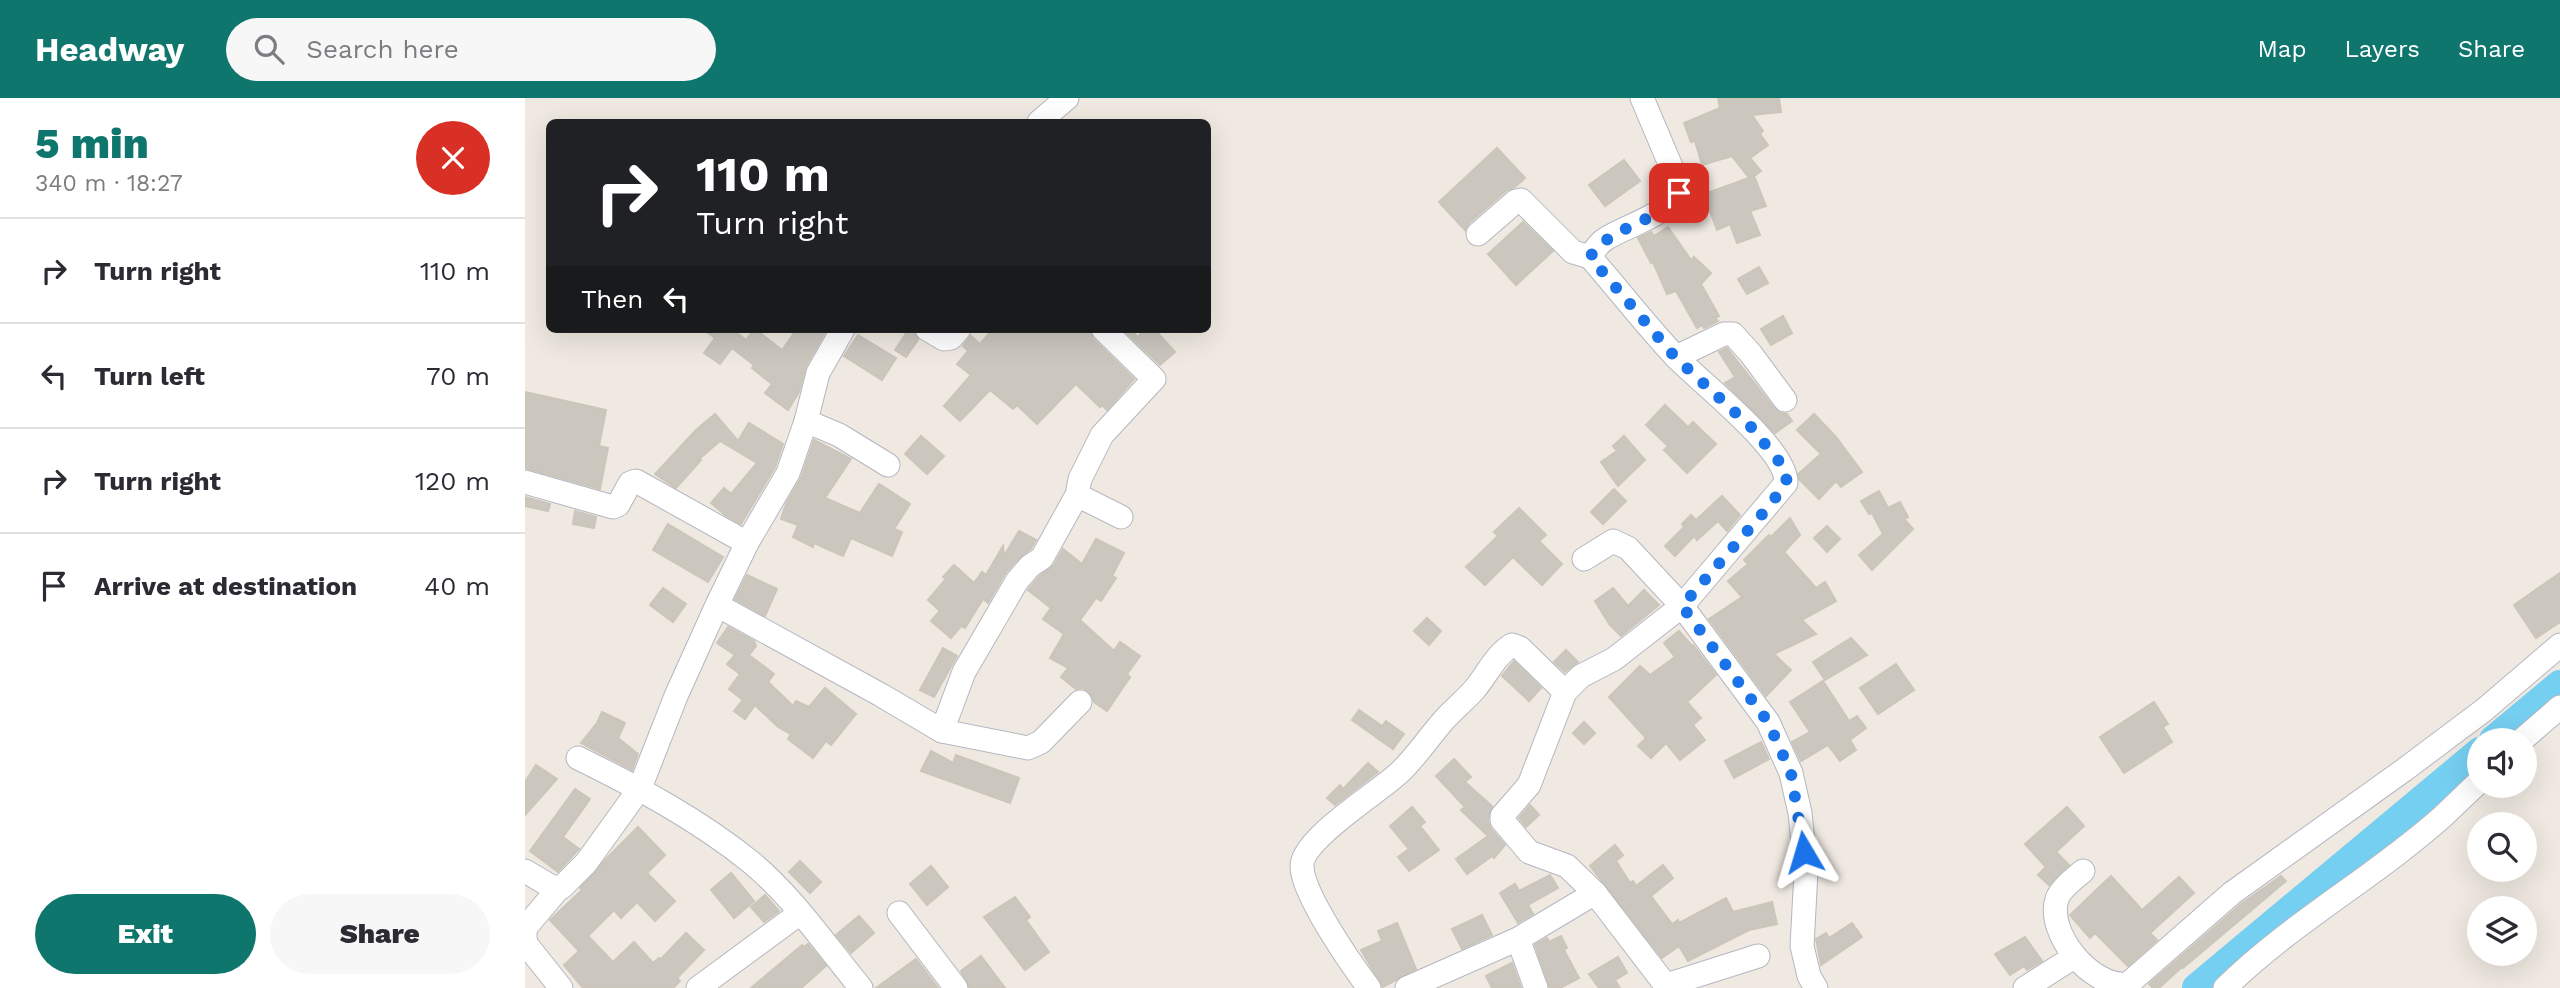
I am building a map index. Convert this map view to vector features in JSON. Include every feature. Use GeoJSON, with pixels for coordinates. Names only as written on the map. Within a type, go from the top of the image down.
{"type":"FeatureCollection","features":[{"type":"Feature","properties":{"kind":"street"},"geometry":{"type":"LineString","coordinates":[[1042,119],[1067,98]]}},
{"type":"Feature","properties":{"kind":"street"},"geometry":{"type":"LineString","coordinates":[[1590,257],[1603,240],[1656,213],[1673,202],[1679,193],[1678,183],[1642,98]]}},
{"type":"Feature","properties":{"kind":"street"},"geometry":{"type":"LineString","coordinates":[[1478,234],[1516,201],[1521,200],[1573,252],[1590,257],[1675,357],[1751,427],[1787,474],[1786,483],[1770,505],[1682,606],[1614,659],[1581,676],[1565,692],[1529,785],[1502,816],[1505,825],[1529,852],[1567,866],[1595,892],[1664,983],[1673,983],[1758,956]]}},
{"type":"Feature","properties":{"kind":"street"},"geometry":{"type":"LineString","coordinates":[[561,988],[527,944],[526,927],[558,889],[586,863],[640,788],[676,696],[717,605],[747,543],[787,473],[806,421],[818,373],[841,333]]}},
{"type":"Feature","properties":{"kind":"street"},"geometry":{"type":"LineString","coordinates":[[934,333],[944,339],[951,338],[955,333]]}},
{"type":"Feature","properties":{"kind":"street"},"geometry":{"type":"LineString","coordinates":[[942,731],[964,672],[1017,581],[1030,566],[1042,558],[1077,495],[1080,479],[1102,435],[1154,379],[1107,333]]}},
{"type":"Feature","properties":{"kind":"street"},"geometry":{"type":"LineString","coordinates":[[1675,357],[1724,334],[1733,334],[1784,400]]}},
{"type":"Feature","properties":{"kind":"street"},"geometry":{"type":"LineString","coordinates":[[806,421],[839,435],[888,465]]}},
{"type":"Feature","properties":{"kind":"street"},"geometry":{"type":"LineString","coordinates":[[525,482],[547,486],[613,507],[618,505],[630,483],[636,481],[747,543]]}},
{"type":"Feature","properties":{"kind":"street"},"geometry":{"type":"LineString","coordinates":[[1077,495],[1121,517]]}},
{"type":"Feature","properties":{"kind":"street"},"geometry":{"type":"LineString","coordinates":[[1584,559],[1613,541],[1628,548],[1682,606],[1768,722],[1791,773],[1800,813],[1806,872],[1802,946],[1809,976],[1816,988]]}},
{"type":"Feature","properties":{"kind":"street"},"geometry":{"type":"LineString","coordinates":[[717,605],[942,731],[1028,748],[1041,741],[1080,702]]}},
{"type":"Feature","properties":{"kind":"street"},"geometry":{"type":"LineString","coordinates":[[1369,988],[1343,953],[1314,900],[1301,867],[1304,856],[1321,834],[1401,772],[1444,720],[1474,690],[1504,650],[1512,645],[1520,648],[1565,692]]}},
{"type":"Feature","properties":{"kind":"street"},"geometry":{"type":"LineString","coordinates":[[2083,871],[2057,895],[2055,913],[2074,957],[2103,985],[2128,984],[2232,893],[2484,710],[2560,645]]}},
{"type":"Feature","properties":{"kind":"street"},"geometry":{"type":"LineString","coordinates":[[2536,728],[2560,707]]}},
{"type":"Feature","properties":{"kind":"street"},"geometry":{"type":"LineString","coordinates":[[578,758],[640,788],[699,825],[753,864],[800,913],[861,988]]}},
{"type":"Feature","properties":{"kind":"street"},"geometry":{"type":"LineString","coordinates":[[2225,988],[2304,919],[2363,879],[2440,819],[2467,793]]}},
{"type":"Feature","properties":{"kind":"street"},"geometry":{"type":"LineString","coordinates":[[525,871],[558,889]]}},
{"type":"Feature","properties":{"kind":"street"},"geometry":{"type":"LineString","coordinates":[[1407,988],[1518,939],[1595,892]]}},
{"type":"Feature","properties":{"kind":"street"},"geometry":{"type":"LineString","coordinates":[[698,988],[800,913]]}},
{"type":"Feature","properties":{"kind":"street"},"geometry":{"type":"LineString","coordinates":[[899,913],[957,988]]}},
{"type":"Feature","properties":{"kind":"street"},"geometry":{"type":"LineString","coordinates":[[1518,939],[1536,988]]}},
{"type":"Feature","properties":{"kind":"street"},"geometry":{"type":"LineString","coordinates":[[2025,988],[2074,957]]}},
{"type":"Feature","properties":{"kind":"building"},"geometry":{"type":"Polygon","coordinates":[[[1718,98],[1779,98],[1781,112],[1752,115],[1763,131],[1760,134],[1768,145],[1750,158],[1761,171],[1754,176],[1766,206],[1750,211],[1760,235],[1737,243],[1730,224],[1717,230],[1704,194],[1749,178],[1732,156],[1702,165],[1695,141],[1691,142],[1684,123],[1720,108],[1718,98]]]}},
{"type":"Feature","properties":{"kind":"building"},"geometry":{"type":"Polygon","coordinates":[[[1497,148],[1525,178],[1507,190],[1469,223],[1465,230],[1439,202],[1497,148]]]}},
{"type":"Feature","properties":{"kind":"building"},"geometry":{"type":"Polygon","coordinates":[[[1624,160],[1640,181],[1605,206],[1589,185],[1624,160]]]}},
{"type":"Feature","properties":{"kind":"building"},"geometry":{"type":"Polygon","coordinates":[[[1523,222],[1553,251],[1516,285],[1488,254],[1523,222]]]}},
{"type":"Feature","properties":{"kind":"building"},"geometry":{"type":"Polygon","coordinates":[[[1668,227],[1691,260],[1694,257],[1711,273],[1701,284],[1719,316],[1715,318],[1718,321],[1704,328],[1702,325],[1697,328],[1676,291],[1667,294],[1653,262],[1651,263],[1638,238],[1651,232],[1654,236],[1668,227]]]}},
{"type":"Feature","properties":{"kind":"building"},"geometry":{"type":"Polygon","coordinates":[[[1759,267],[1768,283],[1747,294],[1738,279],[1759,267]]]}},
{"type":"Feature","properties":{"kind":"building"},"geometry":{"type":"Polygon","coordinates":[[[1783,316],[1792,333],[1771,345],[1761,329],[1783,316]]]}},
{"type":"Feature","properties":{"kind":"building"},"geometry":{"type":"Polygon","coordinates":[[[708,333],[737,333],[746,340],[752,333],[760,333],[782,350],[794,333],[825,333],[806,366],[799,392],[788,410],[765,393],[772,384],[732,348],[720,364],[704,353],[715,338],[708,333]]]}},
{"type":"Feature","properties":{"kind":"building"},"geometry":{"type":"Polygon","coordinates":[[[906,333],[915,333],[918,340],[906,357],[895,350],[906,333]]]}},
{"type":"Feature","properties":{"kind":"building"},"geometry":{"type":"Polygon","coordinates":[[[990,333],[1091,333],[1093,339],[1134,379],[1107,410],[1102,405],[1100,407],[1076,384],[1037,424],[1017,405],[1013,409],[990,390],[960,421],[944,406],[971,375],[957,364],[968,351],[963,346],[971,336],[980,344],[990,333]]]}},
{"type":"Feature","properties":{"kind":"building"},"geometry":{"type":"Polygon","coordinates":[[[1127,333],[1133,333],[1138,337],[1142,333],[1158,333],[1175,352],[1160,365],[1127,333]]]}},
{"type":"Feature","properties":{"kind":"building"},"geometry":{"type":"Polygon","coordinates":[[[858,335],[896,358],[882,380],[844,356],[858,335]]]}},
{"type":"Feature","properties":{"kind":"building"},"geometry":{"type":"Polygon","coordinates":[[[1727,348],[1774,408],[1787,414],[1792,421],[1775,433],[1725,383],[1735,377],[1719,352],[1727,348]]]}},
{"type":"Feature","properties":{"kind":"building"},"geometry":{"type":"Polygon","coordinates":[[[525,392],[606,410],[599,446],[608,448],[600,489],[525,468],[525,392]]]}},
{"type":"Feature","properties":{"kind":"building"},"geometry":{"type":"Polygon","coordinates":[[[1665,405],[1688,427],[1693,422],[1716,444],[1687,473],[1664,450],[1668,446],[1646,425],[1665,405]]]}},
{"type":"Feature","properties":{"kind":"building"},"geometry":{"type":"Polygon","coordinates":[[[715,414],[738,441],[749,423],[783,444],[775,467],[741,524],[711,503],[724,488],[731,494],[757,463],[720,441],[699,459],[701,460],[676,488],[655,474],[696,430],[715,414]]]}},
{"type":"Feature","properties":{"kind":"building"},"geometry":{"type":"Polygon","coordinates":[[[1814,414],[1836,437],[1862,472],[1841,487],[1836,481],[1819,499],[1799,479],[1798,474],[1821,454],[1797,430],[1814,414]]]}},
{"type":"Feature","properties":{"kind":"building"},"geometry":{"type":"Polygon","coordinates":[[[921,436],[944,456],[927,474],[905,454],[921,436]]]}},
{"type":"Feature","properties":{"kind":"building"},"geometry":{"type":"Polygon","coordinates":[[[1624,436],[1645,460],[1618,486],[1601,462],[1617,451],[1613,446],[1624,436]]]}},
{"type":"Feature","properties":{"kind":"building"},"geometry":{"type":"Polygon","coordinates":[[[814,440],[851,459],[825,498],[860,513],[879,484],[910,504],[894,529],[902,532],[892,556],[851,538],[843,556],[814,543],[813,547],[793,537],[798,525],[781,519],[801,478],[814,440]]]}},
{"type":"Feature","properties":{"kind":"building"},"geometry":{"type":"Polygon","coordinates":[[[1614,489],[1626,501],[1603,524],[1591,512],[1614,489]]]}},
{"type":"Feature","properties":{"kind":"building"},"geometry":{"type":"Polygon","coordinates":[[[1879,491],[1888,508],[1900,502],[1908,517],[1904,519],[1913,529],[1872,570],[1859,555],[1883,534],[1872,513],[1869,514],[1861,501],[1879,491]]]}},
{"type":"Feature","properties":{"kind":"building"},"geometry":{"type":"Polygon","coordinates":[[[1722,496],[1740,515],[1727,531],[1718,521],[1697,540],[1694,536],[1675,556],[1665,546],[1684,527],[1682,524],[1691,515],[1696,520],[1722,496]]]}},
{"type":"Feature","properties":{"kind":"building"},"geometry":{"type":"Polygon","coordinates":[[[525,497],[550,504],[548,511],[525,506],[525,497]]]}},
{"type":"Feature","properties":{"kind":"building"},"geometry":{"type":"Polygon","coordinates":[[[1519,508],[1546,535],[1539,541],[1562,564],[1542,585],[1513,557],[1485,585],[1466,567],[1498,536],[1494,532],[1519,508]]]}},
{"type":"Feature","properties":{"kind":"building"},"geometry":{"type":"Polygon","coordinates":[[[575,511],[596,517],[594,528],[573,524],[575,511]]]}},
{"type":"Feature","properties":{"kind":"building"},"geometry":{"type":"Polygon","coordinates":[[[1790,518],[1800,535],[1784,552],[1816,588],[1825,582],[1836,601],[1802,620],[1816,634],[1774,654],[1791,670],[1766,696],[1709,619],[1742,597],[1728,581],[1748,564],[1744,560],[1790,518]]]}},
{"type":"Feature","properties":{"kind":"building"},"geometry":{"type":"Polygon","coordinates":[[[668,524],[723,557],[708,582],[653,550],[668,524]]]}},
{"type":"Feature","properties":{"kind":"building"},"geometry":{"type":"Polygon","coordinates":[[[1827,526],[1840,539],[1827,552],[1814,538],[1827,526]]]}},
{"type":"Feature","properties":{"kind":"building"},"geometry":{"type":"Polygon","coordinates":[[[1019,531],[1036,540],[1031,548],[1006,572],[988,603],[983,599],[965,628],[961,626],[951,638],[931,621],[940,611],[928,600],[954,565],[974,583],[982,572],[986,575],[1003,546],[1004,556],[1019,531]]]}},
{"type":"Feature","properties":{"kind":"building"},"geometry":{"type":"Polygon","coordinates":[[[1096,539],[1124,553],[1112,576],[1116,578],[1101,601],[1096,598],[1080,620],[1114,651],[1120,642],[1140,656],[1127,674],[1130,677],[1107,711],[1094,702],[1089,692],[1083,688],[1076,689],[1061,677],[1068,668],[1050,658],[1064,634],[1043,619],[1051,608],[1028,590],[1054,565],[1063,549],[1082,564],[1096,539]]]}},
{"type":"Feature","properties":{"kind":"building"},"geometry":{"type":"Polygon","coordinates":[[[2560,573],[2560,622],[2536,638],[2514,605],[2560,573]]]}},
{"type":"Feature","properties":{"kind":"building"},"geometry":{"type":"Polygon","coordinates":[[[747,575],[777,589],[765,616],[735,599],[747,575]]]}},
{"type":"Feature","properties":{"kind":"building"},"geometry":{"type":"Polygon","coordinates":[[[663,588],[686,604],[673,622],[650,605],[663,588]]]}},
{"type":"Feature","properties":{"kind":"building"},"geometry":{"type":"Polygon","coordinates":[[[1613,588],[1628,606],[1644,590],[1659,605],[1621,636],[1610,625],[1595,601],[1613,588]]]}},
{"type":"Feature","properties":{"kind":"building"},"geometry":{"type":"Polygon","coordinates":[[[1427,618],[1441,631],[1429,645],[1414,631],[1427,618]]]}},
{"type":"Feature","properties":{"kind":"building"},"geometry":{"type":"Polygon","coordinates":[[[728,627],[754,641],[756,646],[749,655],[774,674],[768,682],[793,706],[796,701],[809,707],[825,688],[856,714],[831,745],[826,741],[813,758],[788,739],[791,734],[778,727],[755,705],[745,719],[734,711],[743,700],[729,689],[740,674],[727,664],[735,655],[717,643],[728,627]]]}},
{"type":"Feature","properties":{"kind":"building"},"geometry":{"type":"Polygon","coordinates":[[[1679,631],[1716,675],[1687,702],[1701,718],[1693,725],[1705,740],[1680,760],[1666,743],[1651,758],[1638,746],[1646,738],[1609,697],[1640,666],[1650,675],[1675,657],[1664,643],[1679,631]]]}},
{"type":"Feature","properties":{"kind":"building"},"geometry":{"type":"Polygon","coordinates":[[[1851,638],[1867,655],[1825,680],[1813,662],[1851,638]]]}},
{"type":"Feature","properties":{"kind":"building"},"geometry":{"type":"Polygon","coordinates":[[[943,648],[957,656],[934,697],[920,690],[943,648]]]}},
{"type":"Feature","properties":{"kind":"building"},"geometry":{"type":"Polygon","coordinates":[[[1566,650],[1578,662],[1565,672],[1554,662],[1566,650]]]}},
{"type":"Feature","properties":{"kind":"building"},"geometry":{"type":"Polygon","coordinates":[[[1514,661],[1541,688],[1529,701],[1502,676],[1514,661]]]}},
{"type":"Feature","properties":{"kind":"building"},"geometry":{"type":"Polygon","coordinates":[[[1896,664],[1914,690],[1878,714],[1860,688],[1896,664]]]}},
{"type":"Feature","properties":{"kind":"building"},"geometry":{"type":"Polygon","coordinates":[[[1823,681],[1849,721],[1857,716],[1866,728],[1850,740],[1856,750],[1840,761],[1828,745],[1801,761],[1792,742],[1810,732],[1790,702],[1823,681]]]}},
{"type":"Feature","properties":{"kind":"building"},"geometry":{"type":"Polygon","coordinates":[[[2154,702],[2168,724],[2163,727],[2172,742],[2124,773],[2100,737],[2154,702]]]}},
{"type":"Feature","properties":{"kind":"building"},"geometry":{"type":"Polygon","coordinates":[[[1359,710],[1382,726],[1386,721],[1404,734],[1393,749],[1352,720],[1359,710]]]}},
{"type":"Feature","properties":{"kind":"building"},"geometry":{"type":"Polygon","coordinates":[[[602,712],[625,723],[618,738],[638,754],[632,770],[581,743],[602,712]]]}},
{"type":"Feature","properties":{"kind":"building"},"geometry":{"type":"Polygon","coordinates":[[[1584,722],[1595,733],[1584,744],[1573,733],[1584,722]]]}},
{"type":"Feature","properties":{"kind":"building"},"geometry":{"type":"Polygon","coordinates":[[[1761,742],[1769,759],[1734,778],[1725,761],[1761,742]]]}},
{"type":"Feature","properties":{"kind":"building"},"geometry":{"type":"Polygon","coordinates":[[[931,751],[953,763],[956,755],[1019,778],[1010,803],[921,771],[931,751]]]}},
{"type":"Feature","properties":{"kind":"building"},"geometry":{"type":"Polygon","coordinates":[[[1454,759],[1471,777],[1465,782],[1492,806],[1488,821],[1491,829],[1505,845],[1494,858],[1492,856],[1467,874],[1456,859],[1488,836],[1461,810],[1465,807],[1436,776],[1454,759]]]}},
{"type":"Feature","properties":{"kind":"building"},"geometry":{"type":"Polygon","coordinates":[[[1368,763],[1378,772],[1335,805],[1327,798],[1340,785],[1343,789],[1368,763]]]}},
{"type":"Feature","properties":{"kind":"building"},"geometry":{"type":"Polygon","coordinates":[[[536,765],[557,779],[525,815],[525,782],[536,765]]]}},
{"type":"Feature","properties":{"kind":"building"},"geometry":{"type":"Polygon","coordinates":[[[575,789],[590,799],[563,837],[579,849],[558,872],[530,851],[575,789]]]}},
{"type":"Feature","properties":{"kind":"building"},"geometry":{"type":"Polygon","coordinates":[[[1530,805],[1539,815],[1526,827],[1519,818],[1530,805]]]}},
{"type":"Feature","properties":{"kind":"building"},"geometry":{"type":"Polygon","coordinates":[[[1412,807],[1425,822],[1420,826],[1439,850],[1409,871],[1398,857],[1409,849],[1390,826],[1412,807]]]}},
{"type":"Feature","properties":{"kind":"building"},"geometry":{"type":"Polygon","coordinates":[[[2067,807],[2084,826],[2056,852],[2069,865],[2049,885],[2038,875],[2046,867],[2025,844],[2067,807]]]}},
{"type":"Feature","properties":{"kind":"building"},"geometry":{"type":"Polygon","coordinates":[[[638,827],[665,855],[647,873],[675,901],[655,921],[637,902],[621,918],[614,910],[588,936],[613,962],[634,942],[653,963],[661,959],[686,933],[704,950],[677,978],[680,981],[673,988],[583,988],[564,965],[579,951],[550,920],[582,890],[580,888],[638,827]]]}},
{"type":"Feature","properties":{"kind":"building"},"geometry":{"type":"Polygon","coordinates":[[[1615,845],[1623,855],[1616,861],[1630,883],[1633,881],[1636,886],[1663,865],[1673,878],[1651,896],[1672,924],[1678,920],[1679,923],[1726,898],[1733,912],[1772,902],[1777,924],[1749,930],[1688,961],[1679,946],[1662,958],[1590,866],[1615,845]]]}},
{"type":"Feature","properties":{"kind":"building"},"geometry":{"type":"Polygon","coordinates":[[[800,861],[821,882],[810,893],[789,872],[800,861]]]}},
{"type":"Feature","properties":{"kind":"building"},"geometry":{"type":"Polygon","coordinates":[[[931,866],[948,887],[927,905],[910,884],[931,866]]]}},
{"type":"Feature","properties":{"kind":"building"},"geometry":{"type":"Polygon","coordinates":[[[731,873],[754,901],[734,918],[711,890],[731,873]]]}},
{"type":"Feature","properties":{"kind":"building"},"geometry":{"type":"Polygon","coordinates":[[[1550,875],[1558,888],[1528,905],[1533,914],[1518,923],[1500,893],[1515,884],[1519,891],[1550,875]]]}},
{"type":"Feature","properties":{"kind":"building"},"geometry":{"type":"Polygon","coordinates":[[[2111,876],[2142,910],[2179,877],[2194,893],[2150,933],[2157,940],[2128,966],[2095,933],[2090,938],[2070,915],[2111,876]]]}},
{"type":"Feature","properties":{"kind":"building"},"geometry":{"type":"Polygon","coordinates":[[[2281,876],[2286,881],[2159,988],[2153,988],[2149,984],[2241,904],[2281,876]]]}},
{"type":"Feature","properties":{"kind":"building"},"geometry":{"type":"Polygon","coordinates":[[[765,895],[779,911],[764,922],[751,907],[765,895]]]}},
{"type":"Feature","properties":{"kind":"building"},"geometry":{"type":"Polygon","coordinates":[[[1015,897],[1030,917],[1026,920],[1049,952],[1025,970],[984,917],[1015,897]]]}},
{"type":"Feature","properties":{"kind":"building"},"geometry":{"type":"Polygon","coordinates":[[[1482,915],[1492,935],[1462,949],[1452,929],[1482,915]]]}},
{"type":"Feature","properties":{"kind":"building"},"geometry":{"type":"Polygon","coordinates":[[[859,916],[874,933],[851,953],[836,935],[859,916]]]}},
{"type":"Feature","properties":{"kind":"building"},"geometry":{"type":"Polygon","coordinates":[[[1397,923],[1416,969],[1383,987],[1361,950],[1382,941],[1378,931],[1397,923]]]}},
{"type":"Feature","properties":{"kind":"building"},"geometry":{"type":"Polygon","coordinates":[[[1852,923],[1862,937],[1821,965],[1816,939],[1826,933],[1829,938],[1852,923]]]}},
{"type":"Feature","properties":{"kind":"building"},"geometry":{"type":"Polygon","coordinates":[[[1561,936],[1567,948],[1564,950],[1579,978],[1560,988],[1550,988],[1535,945],[1547,938],[1549,942],[1561,936]]]}},
{"type":"Feature","properties":{"kind":"building"},"geometry":{"type":"Polygon","coordinates":[[[2025,937],[2042,961],[2027,970],[2024,966],[2010,975],[1995,954],[2025,937]]]}},
{"type":"Feature","properties":{"kind":"building"},"geometry":{"type":"Polygon","coordinates":[[[808,944],[826,966],[801,988],[751,988],[802,945],[804,947],[808,944]]]}},
{"type":"Feature","properties":{"kind":"building"},"geometry":{"type":"Polygon","coordinates":[[[981,956],[1005,988],[970,988],[961,971],[981,956]]]}},
{"type":"Feature","properties":{"kind":"building"},"geometry":{"type":"Polygon","coordinates":[[[1618,957],[1627,973],[1615,980],[1620,988],[1599,988],[1589,974],[1618,957]]]}},
{"type":"Feature","properties":{"kind":"building"},"geometry":{"type":"Polygon","coordinates":[[[916,959],[938,988],[876,988],[916,959]]]}},
{"type":"Feature","properties":{"kind":"building"},"geometry":{"type":"Polygon","coordinates":[[[1512,963],[1521,988],[1492,988],[1486,976],[1512,963]]]}},
{"type":"Feature","properties":{"kind":"waterway"},"geometry":{"type":"LineString","coordinates":[[2508,728],[2560,685]]}},
{"type":"Feature","properties":{"kind":"waterway"},"geometry":{"type":"LineString","coordinates":[[2197,988],[2467,763]]}},
{"type":"Feature","properties":{"kind":"route"},"geometry":{"type":"LineString","coordinates":[[1679,193],[1673,202],[1656,213],[1603,240],[1590,257],[1675,357],[1751,427],[1787,474],[1786,483],[1770,505],[1682,606],[1768,722],[1791,773],[1800,813],[1804,852]]}}]}
